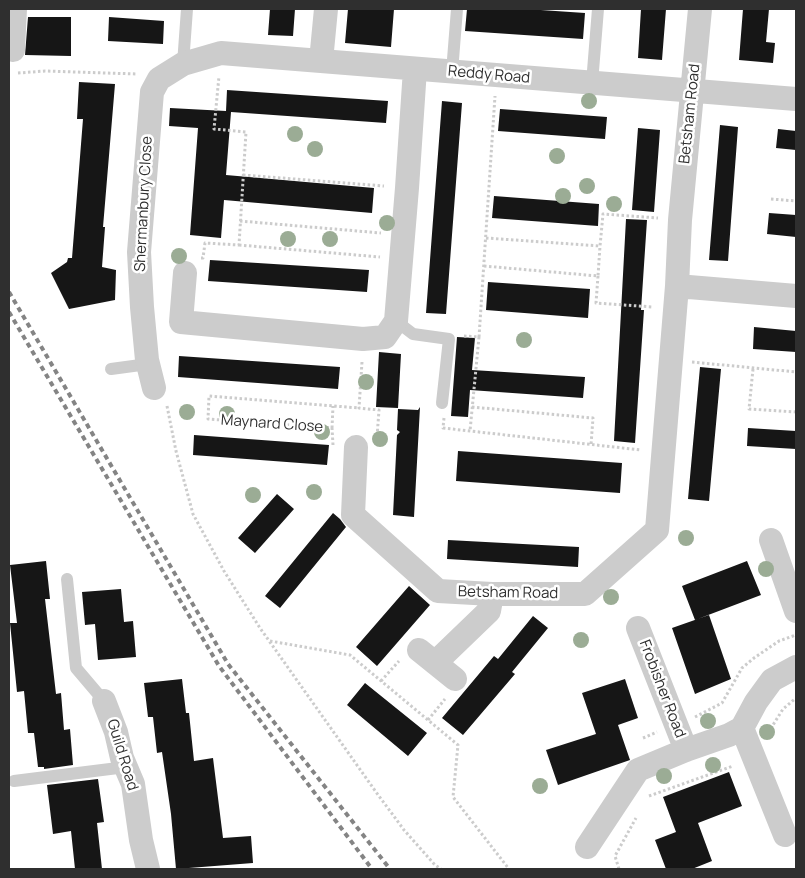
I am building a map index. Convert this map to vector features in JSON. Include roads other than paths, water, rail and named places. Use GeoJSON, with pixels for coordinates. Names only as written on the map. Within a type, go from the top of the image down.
{"type":"FeatureCollection","features":[{"type":"Feature","properties":{"kind":"street"},"geometry":{"type":"LineString","coordinates":[[13,50],[15,9]]}},
{"type":"Feature","properties":{"kind":"street"},"geometry":{"type":"LineString","coordinates":[[321,61],[326,9]]}},
{"type":"Feature","properties":{"kind":"street","name":"Betsham Road"},"geometry":{"type":"LineString","coordinates":[[356,447],[353,515],[438,591],[492,594],[585,594],[657,530],[676,297],[680,220],[700,9]]}},
{"type":"Feature","properties":{"kind":"street","name":"Reddy Road"},"geometry":{"type":"LineString","coordinates":[[183,64],[221,53],[796,99]]}},
{"type":"Feature","properties":{"kind":"street","name":"Shermanbury Close"},"geometry":{"type":"LineString","coordinates":[[154,388],[148,364],[139,252],[152,92],[160,78],[183,64]]}},
{"type":"Feature","properties":{"kind":"street"},"geometry":{"type":"LineString","coordinates":[[185,273],[181,322],[363,339],[385,337],[396,321],[415,69]]}},
{"type":"Feature","properties":{"kind":"street"},"geometry":{"type":"LineString","coordinates":[[676,297],[796,296]]}},
{"type":"Feature","properties":{"kind":"street"},"geometry":{"type":"LineString","coordinates":[[770,540],[796,611]]}},
{"type":"Feature","properties":{"kind":"street"},"geometry":{"type":"LineString","coordinates":[[455,679],[427,656],[489,611],[492,594]]}},
{"type":"Feature","properties":{"kind":"street","name":"Frobisher Road"},"geometry":{"type":"LineString","coordinates":[[638,628],[686,750]]}},
{"type":"Feature","properties":{"kind":"street"},"geometry":{"type":"LineString","coordinates":[[785,835],[742,728],[756,702],[772,680],[796,667]]}},
{"type":"Feature","properties":{"kind":"street","name":"Guild Road"},"geometry":{"type":"LineString","coordinates":[[104,701],[116,732],[122,758],[133,784],[141,840],[148,869]]}},
{"type":"Feature","properties":{"kind":"street","name":"Frobisher Road"},"geometry":{"type":"LineString","coordinates":[[587,847],[638,770],[686,750],[730,735],[742,728]]}},
{"type":"Feature","properties":{"kind":"lane"},"geometry":{"type":"LineString","coordinates":[[183,64],[187,9]]}},
{"type":"Feature","properties":{"kind":"lane"},"geometry":{"type":"LineString","coordinates":[[452,72],[457,9]]}},
{"type":"Feature","properties":{"kind":"lane"},"geometry":{"type":"LineString","coordinates":[[592,82],[598,9]]}},
{"type":"Feature","properties":{"kind":"lane"},"geometry":{"type":"LineString","coordinates":[[396,321],[414,334],[449,339],[442,403]]}},
{"type":"Feature","properties":{"kind":"lane"},"geometry":{"type":"LineString","coordinates":[[111,369],[148,364]]}},
{"type":"Feature","properties":{"kind":"lane"},"geometry":{"type":"LineString","coordinates":[[67,579],[76,668],[104,701]]}},
{"type":"Feature","properties":{"kind":"lane"},"geometry":{"type":"LineString","coordinates":[[14,781],[126,767]]}},
{"type":"Feature","properties":{"kind":"railway"},"geometry":{"type":"LineString","coordinates":[[9,292],[228,664],[390,869]]}},
{"type":"Feature","properties":{"kind":"railway"},"geometry":{"type":"LineString","coordinates":[[9,312],[219,666],[372,869]]}}]}
